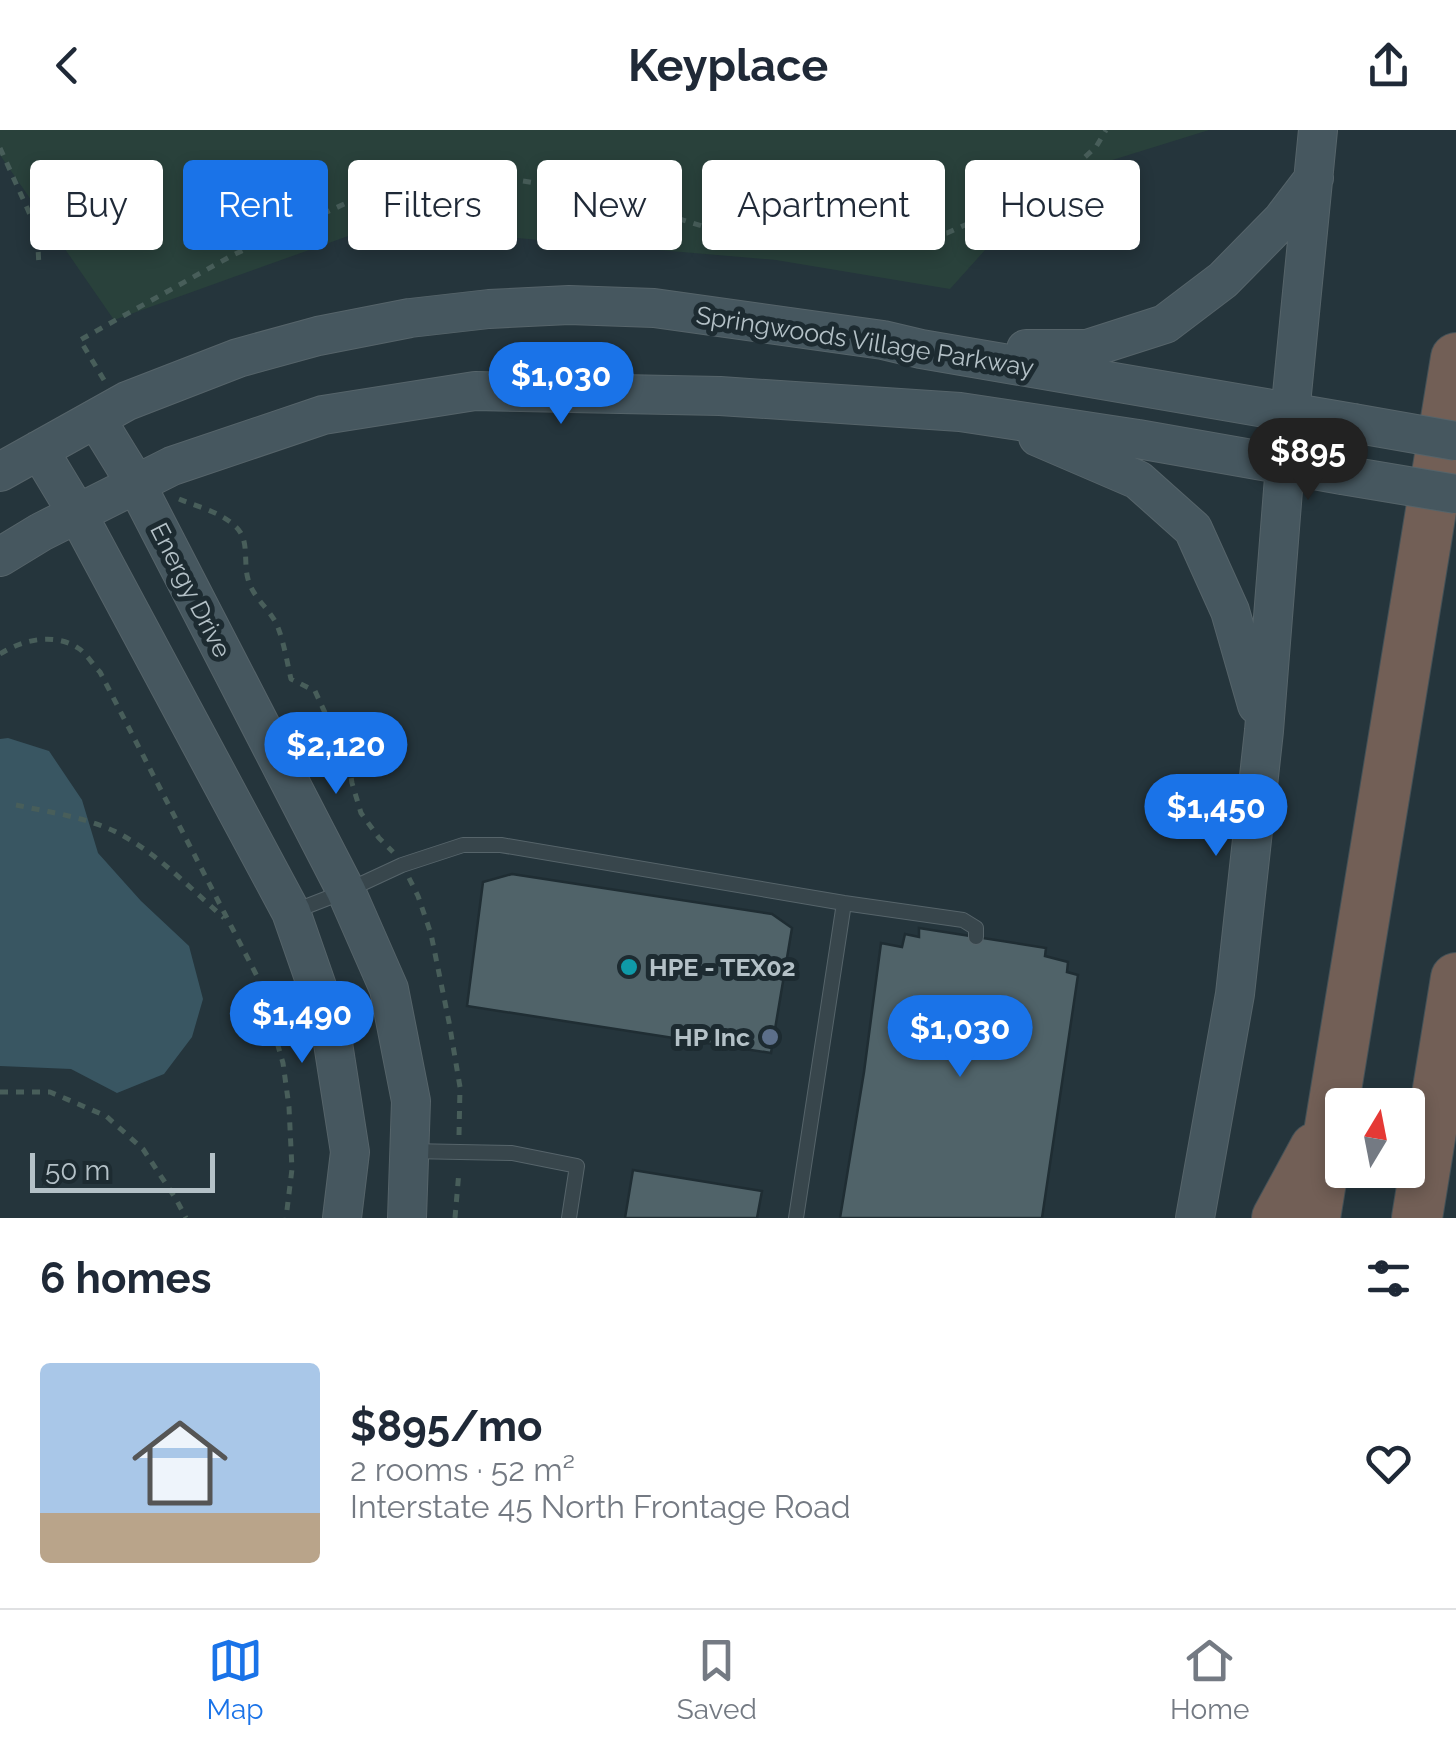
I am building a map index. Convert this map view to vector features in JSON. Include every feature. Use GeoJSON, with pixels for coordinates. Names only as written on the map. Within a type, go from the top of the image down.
{"type":"FeatureCollection","features":[{"type":"Feature","properties":{"kind":"highway"},"geometry":{"type":"LineString","coordinates":[[1337,1088],[1456,358]]}},
{"type":"Feature","properties":{"kind":"highway"},"geometry":{"type":"LineString","coordinates":[[1418,1218],[1456,978]]}},
{"type":"Feature","properties":{"kind":"highway"},"geometry":{"type":"LineString","coordinates":[[1437,1098],[1456,1196]]}},
{"type":"Feature","properties":{"kind":"highway"},"geometry":{"type":"LineString","coordinates":[[1277,1218],[1325,1131]]}},
{"type":"Feature","properties":{"kind":"highway"},"geometry":{"type":"LineString","coordinates":[[1316,1218],[1325,1162]]}},
{"type":"Feature","properties":{"kind":"main road"},"geometry":{"type":"LineString","coordinates":[[1195,1218],[1234,994],[1264,730],[1318,130]]}},
{"type":"Feature","properties":{"kind":"main road"},"geometry":{"type":"LineString","coordinates":[[883,340],[924,331],[1024,349],[1087,350],[1166,324],[1223,280],[1282,220],[1314,178]]}},
{"type":"Feature","properties":{"kind":"main road","name":"Springwoods Village Parkway"},"geometry":{"type":"LineString","coordinates":[[0,472],[108,411],[238,358],[318,336],[410,318],[569,305],[654,308],[883,340],[921,350],[1456,440]]}},
{"type":"Feature","properties":{"kind":"main road"},"geometry":{"type":"LineString","coordinates":[[0,557],[77,513],[150,478],[324,415],[475,392],[720,396],[960,412],[1456,494]]}},
{"type":"Feature","properties":{"kind":"main road","name":"Energy Drive"},"geometry":{"type":"LineString","coordinates":[[108,411],[150,478],[389,989],[411,1101],[407,1218]]}},
{"type":"Feature","properties":{"kind":"main road"},"geometry":{"type":"LineString","coordinates":[[990,416],[1138,480],[1193,529],[1230,611],[1264,730]]}},
{"type":"Feature","properties":{"kind":"main road"},"geometry":{"type":"LineString","coordinates":[[39,450],[77,513],[291,912],[330,1024],[350,1152],[342,1218]]}},
{"type":"Feature","properties":{"kind":"lane"},"geometry":{"type":"LineString","coordinates":[[291,912],[402,864],[463,845],[502,845],[963,920],[976,928],[976,938]]}},
{"type":"Feature","properties":{"kind":"lane"},"geometry":{"type":"LineString","coordinates":[[796,1218],[844,903]]}},
{"type":"Feature","properties":{"kind":"lane"},"geometry":{"type":"LineString","coordinates":[[409,1151],[512,1154],[577,1166],[569,1218]]}},
{"type":"Feature","properties":{"kind":"path"},"geometry":{"type":"LineString","coordinates":[[108,411],[80,340],[233,255],[364,194],[468,172],[596,193],[734,236],[803,245],[947,233],[1052,186],[1096,148],[1106,130]]}},
{"type":"Feature","properties":{"kind":"path"},"geometry":{"type":"LineString","coordinates":[[0,148],[36,230],[39,266]]}},
{"type":"Feature","properties":{"kind":"path"},"geometry":{"type":"LineString","coordinates":[[150,478],[180,500],[220,515],[240,529],[246,550],[246,576],[253,594],[277,626],[292,679],[315,692],[327,718],[346,744],[362,813],[396,855],[418,896],[430,934],[460,1087],[455,1218]]}},
{"type":"Feature","properties":{"kind":"path"},"geometry":{"type":"LineString","coordinates":[[0,654],[16,644],[51,638],[79,648],[100,672],[259,980],[283,1062],[289,1108],[292,1169],[286,1218]]}},
{"type":"Feature","properties":{"kind":"path"},"geometry":{"type":"LineString","coordinates":[[16,804],[114,831],[175,874],[228,922]]}},
{"type":"Feature","properties":{"kind":"path"},"geometry":{"type":"LineString","coordinates":[[0,1092],[50,1092],[106,1116],[143,1149],[186,1218]]}},
{"type":"Feature","properties":{"kind":"green space"},"geometry":{"type":"Polygon","coordinates":[[[0,130],[1209,130],[1112,160],[965,160],[965,250],[985,250],[950,289],[776,260],[658,250],[682,250],[682,160],[537,160],[537,240],[517,238],[517,160],[348,160],[348,236],[328,243],[328,160],[183,160],[183,250],[309,250],[114,320],[66,250],[163,250],[163,160],[30,160],[30,198],[0,155],[0,130]]]}},
{"type":"Feature","properties":{"kind":"water"},"geometry":{"type":"Polygon","coordinates":[[[0,739],[49,751],[82,800],[98,853],[189,946],[203,999],[192,1037],[164,1074],[117,1093],[71,1069],[0,1066],[0,739]]]}},
{"type":"Feature","properties":{"kind":"building","name":"HPE - TEX02"},"geometry":{"type":"Polygon","coordinates":[[[512,874],[772,914],[792,928],[771,1053],[467,1006],[483,882],[512,874]]]}},
{"type":"Feature","properties":{"kind":"building"},"geometry":{"type":"Polygon","coordinates":[[[919,928],[1046,948],[1045,956],[1068,962],[1067,972],[1078,975],[1042,1218],[840,1218],[881,943],[902,947],[905,934],[919,937],[919,928]]]}},
{"type":"Feature","properties":{"kind":"building"},"geometry":{"type":"Polygon","coordinates":[[[633,1170],[762,1191],[757,1218],[625,1218],[633,1170]]]}},
{"type":"Feature","properties":{"kind":"place","name":"HPE - TEX02"},"geometry":{"type":"Point","coordinates":[629,967]}},
{"type":"Feature","properties":{"kind":"place","name":"HP Inc"},"geometry":{"type":"Point","coordinates":[770,1037]}}]}
